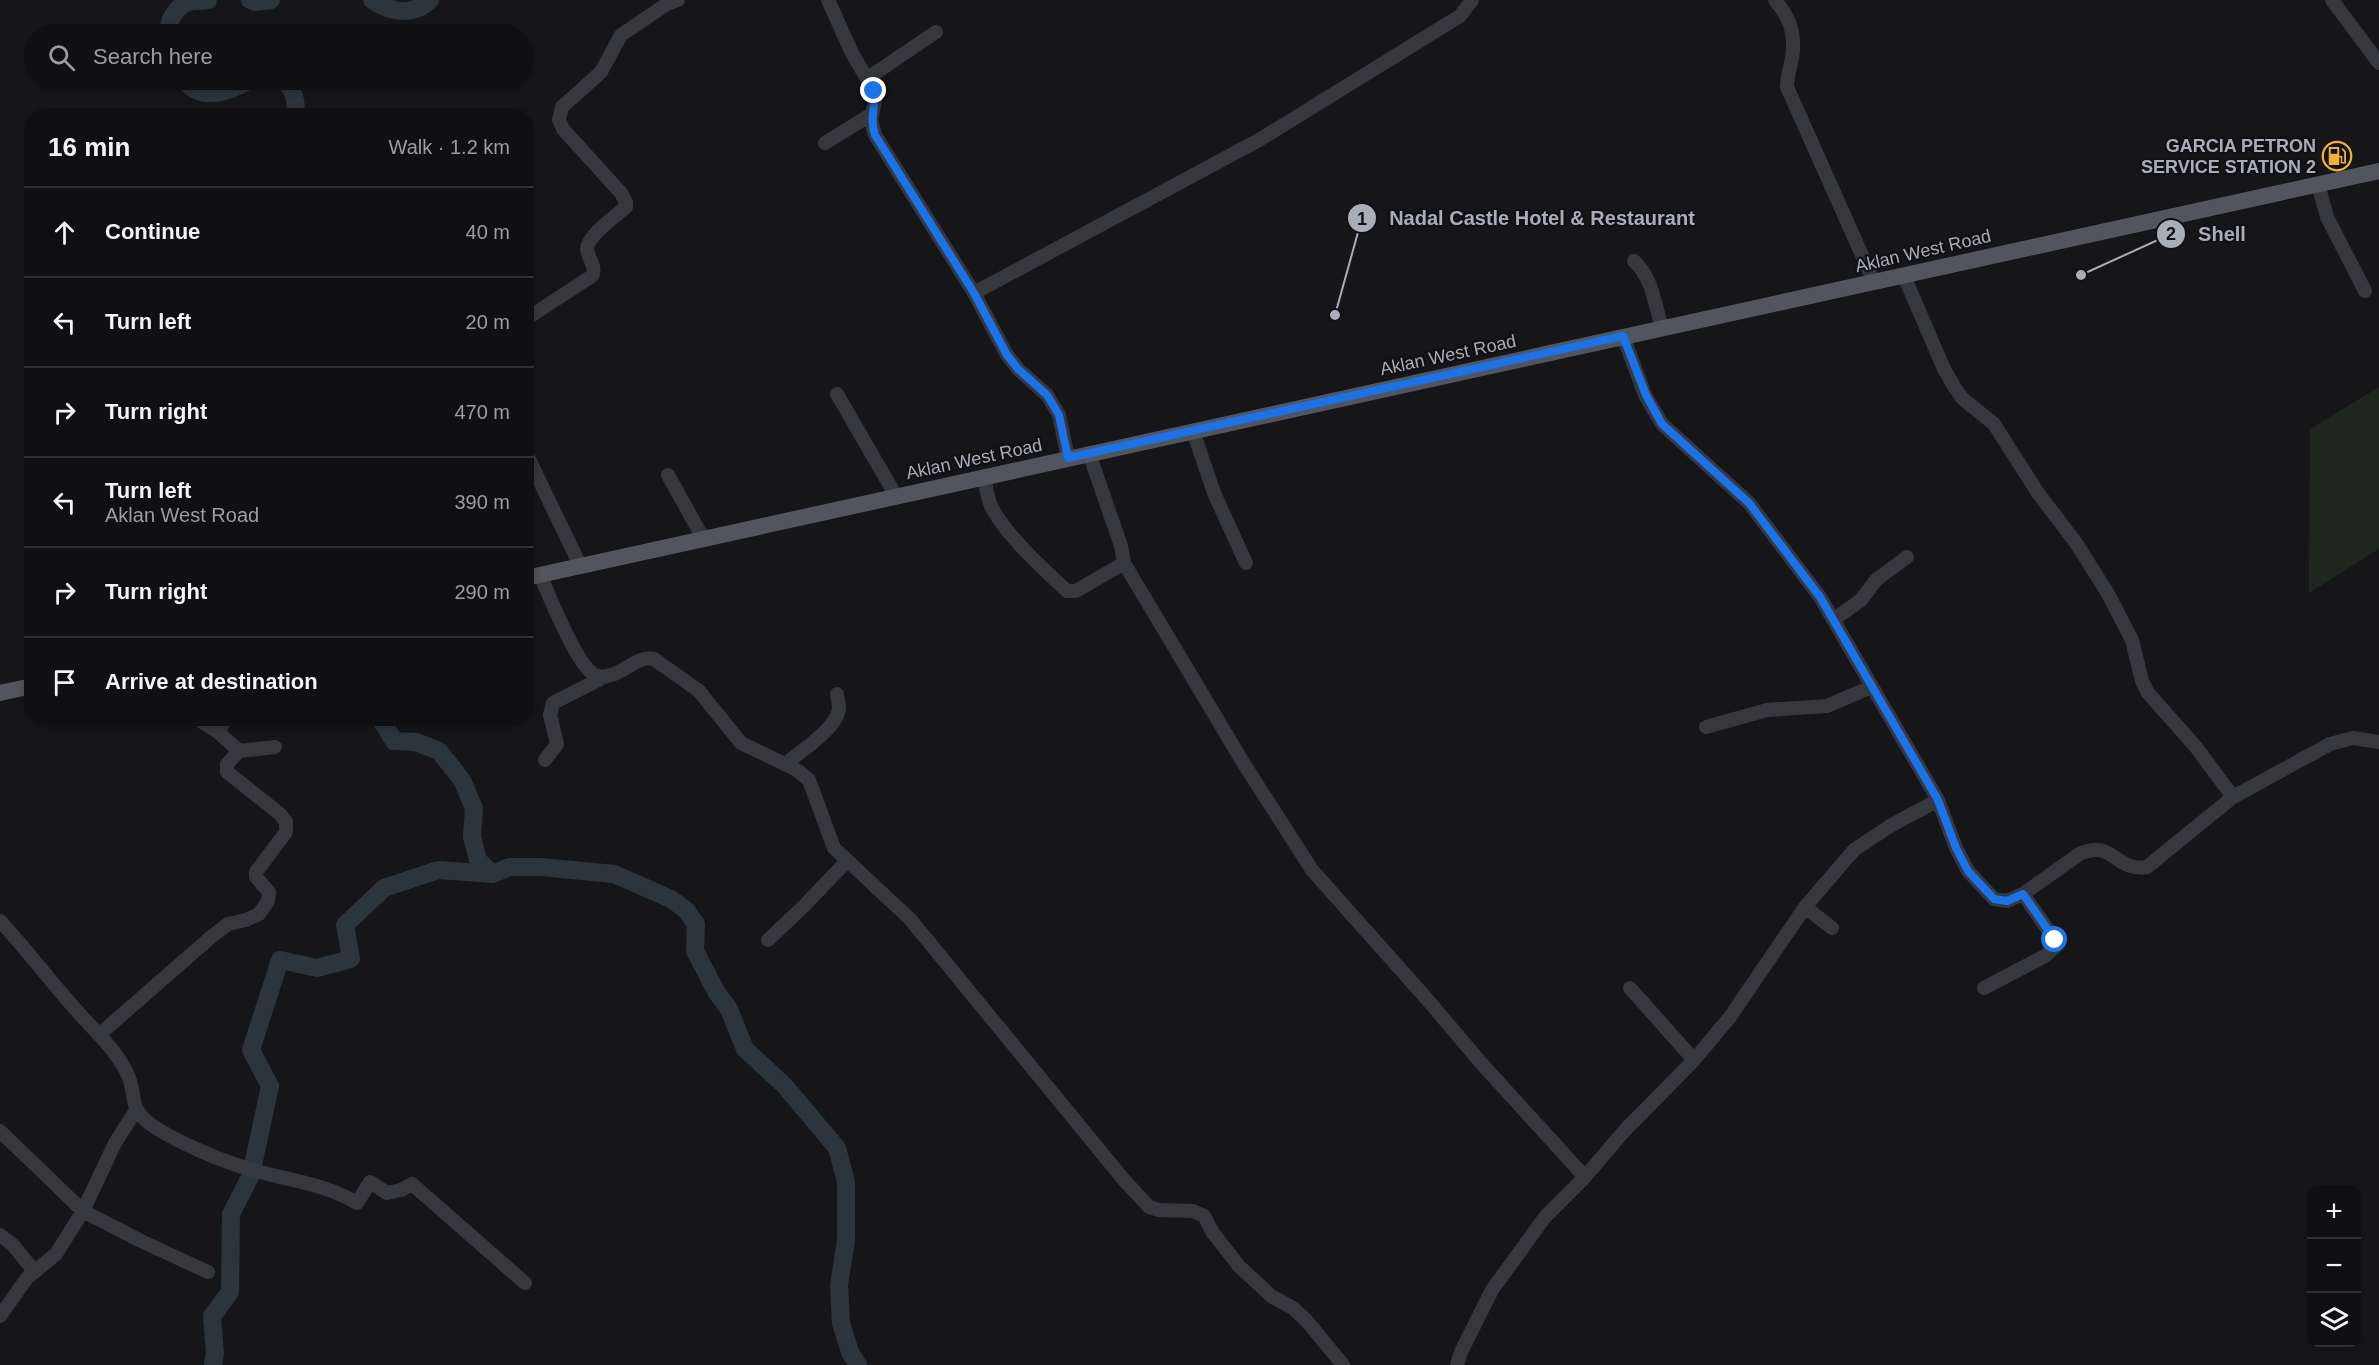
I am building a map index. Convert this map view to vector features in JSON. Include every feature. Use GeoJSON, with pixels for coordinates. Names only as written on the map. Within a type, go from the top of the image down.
{"type":"FeatureCollection","features":[{"type":"Feature","properties":{"kind":"main road","name":"Aklan West Road"},"geometry":{"type":"LineString","coordinates":[[534,576],[2379,171]]}},
{"type":"Feature","properties":{"kind":"main road"},"geometry":{"type":"LineString","coordinates":[[0,693],[24,688]]}},
{"type":"Feature","properties":{"kind":"street"},"geometry":{"type":"LineString","coordinates":[[534,314],[592,276],[594,267],[587,249],[588,243],[626,207],[621,193],[563,129],[559,120],[562,107],[601,72],[621,35],[667,4],[678,0]]}},
{"type":"Feature","properties":{"kind":"street"},"geometry":{"type":"LineString","coordinates":[[828,0],[852,53],[874,91],[872,125],[875,135],[974,293],[1007,355],[1018,369],[1047,395],[1059,415],[1068,458]]}},
{"type":"Feature","properties":{"kind":"street"},"geometry":{"type":"LineString","coordinates":[[974,293],[1259,140],[1460,16],[1472,0]]}},
{"type":"Feature","properties":{"kind":"street"},"geometry":{"type":"LineString","coordinates":[[1774,0],[1789,20],[1793,33],[1794,47],[1787,87],[1874,282]]}},
{"type":"Feature","properties":{"kind":"street"},"geometry":{"type":"LineString","coordinates":[[2332,0],[2379,63]]}},
{"type":"Feature","properties":{"kind":"street"},"geometry":{"type":"LineString","coordinates":[[868,78],[936,32]]}},
{"type":"Feature","properties":{"kind":"street"},"geometry":{"type":"LineString","coordinates":[[825,143],[872,114]]}},
{"type":"Feature","properties":{"kind":"street"},"geometry":{"type":"LineString","coordinates":[[2318,184],[2327,216],[2365,291]]}},
{"type":"Feature","properties":{"kind":"street"},"geometry":{"type":"LineString","coordinates":[[1634,261],[1644,269],[1662,328]]}},
{"type":"Feature","properties":{"kind":"street"},"geometry":{"type":"LineString","coordinates":[[1904,276],[1944,369],[1955,388],[1963,399],[1994,424],[2038,493],[2076,543],[2108,592],[2132,640],[2142,681],[2148,693],[2196,747],[2233,797]]}},
{"type":"Feature","properties":{"kind":"street"},"geometry":{"type":"LineString","coordinates":[[1623,336],[1648,402],[1662,424],[1749,503],[1820,597],[1938,800],[1956,848],[1968,871],[1994,899],[2007,901],[2023,894],[2081,853],[2091,849],[2104,849],[2127,866],[2136,869],[2147,867],[2233,797],[2336,742],[2353,738],[2379,742]]}},
{"type":"Feature","properties":{"kind":"street"},"geometry":{"type":"LineString","coordinates":[[837,394],[896,496]]}},
{"type":"Feature","properties":{"kind":"street"},"geometry":{"type":"LineString","coordinates":[[1192,430],[1214,493],[1246,563]]}},
{"type":"Feature","properties":{"kind":"street"},"geometry":{"type":"LineString","coordinates":[[1089,453],[1118,537],[1124,563],[1244,764],[1312,870],[1482,1064],[1585,1177]]}},
{"type":"Feature","properties":{"kind":"street"},"geometry":{"type":"LineString","coordinates":[[534,470],[580,565]]}},
{"type":"Feature","properties":{"kind":"street"},"geometry":{"type":"LineString","coordinates":[[668,475],[703,538]]}},
{"type":"Feature","properties":{"kind":"street"},"geometry":{"type":"LineString","coordinates":[[984,476],[991,506],[1000,520],[1066,591],[1076,591],[1124,563]]}},
{"type":"Feature","properties":{"kind":"street"},"geometry":{"type":"LineString","coordinates":[[1833,620],[1861,600],[1876,580],[1907,557]]}},
{"type":"Feature","properties":{"kind":"street"},"geometry":{"type":"LineString","coordinates":[[534,578],[584,665],[593,675],[602,678]]}},
{"type":"Feature","properties":{"kind":"street"},"geometry":{"type":"LineString","coordinates":[[545,760],[557,744],[550,715],[553,703],[602,678],[614,675],[639,660],[654,659],[699,691],[741,743],[785,764],[809,780],[834,848],[910,919],[1001,1032],[1149,1207],[1159,1210],[1193,1211],[1204,1216],[1213,1233],[1239,1266],[1271,1296],[1293,1308],[1306,1320],[1343,1365]]}},
{"type":"Feature","properties":{"kind":"street"},"geometry":{"type":"LineString","coordinates":[[1706,728],[1767,710],[1827,706],[1871,687]]}},
{"type":"Feature","properties":{"kind":"street"},"geometry":{"type":"LineString","coordinates":[[785,764],[833,723],[839,708],[837,694]]}},
{"type":"Feature","properties":{"kind":"street"},"geometry":{"type":"LineString","coordinates":[[208,726],[239,751]]}},
{"type":"Feature","properties":{"kind":"street"},"geometry":{"type":"LineString","coordinates":[[219,733],[223,726]]}},
{"type":"Feature","properties":{"kind":"street"},"geometry":{"type":"LineString","coordinates":[[100,1034],[228,924],[259,914],[268,901],[269,892],[256,877],[256,872],[286,832],[286,822],[280,814],[227,772],[227,765],[239,751],[275,747]]}},
{"type":"Feature","properties":{"kind":"street"},"geometry":{"type":"LineString","coordinates":[[1457,1365],[1461,1352],[1492,1290],[1545,1217],[1585,1177],[1625,1130],[1694,1060],[1730,1017],[1805,907],[1854,850],[1890,826],[1938,800]]}},
{"type":"Feature","properties":{"kind":"street"},"geometry":{"type":"LineString","coordinates":[[768,940],[846,861]]}},
{"type":"Feature","properties":{"kind":"street"},"geometry":{"type":"LineString","coordinates":[[1984,988],[2045,956],[2055,947],[2055,940],[2023,894]]}},
{"type":"Feature","properties":{"kind":"street"},"geometry":{"type":"LineString","coordinates":[[1805,907],[1832,928]]}},
{"type":"Feature","properties":{"kind":"street"},"geometry":{"type":"LineString","coordinates":[[0,921],[78,1012],[100,1034],[125,1068],[136,1110],[153,1125],[211,1155],[250,1169],[279,1175],[342,1194],[357,1203],[370,1182],[387,1193],[401,1190],[412,1184],[525,1283]]}},
{"type":"Feature","properties":{"kind":"street"},"geometry":{"type":"LineString","coordinates":[[1629,988],[1694,1060]]}},
{"type":"Feature","properties":{"kind":"street"},"geometry":{"type":"LineString","coordinates":[[0,1316],[34,1271],[56,1254],[83,1211],[115,1143],[136,1110]]}},
{"type":"Feature","properties":{"kind":"street"},"geometry":{"type":"LineString","coordinates":[[0,1131],[83,1211],[208,1272]]}},
{"type":"Feature","properties":{"kind":"street"},"geometry":{"type":"LineString","coordinates":[[0,1235],[12,1245],[34,1271]]}},
{"type":"Feature","properties":{"kind":"shaded area"},"geometry":{"type":"Polygon","coordinates":[[[2379,387],[2379,549],[2309,593],[2310,429],[2379,387]]]}},
{"type":"Feature","properties":{"kind":"waterway"},"geometry":{"type":"LineString","coordinates":[[170,24],[174,13],[182,5],[187,2],[208,0]]}},
{"type":"Feature","properties":{"kind":"waterway"},"geometry":{"type":"LineString","coordinates":[[250,0],[255,2],[271,0]]}},
{"type":"Feature","properties":{"kind":"waterway"},"geometry":{"type":"LineString","coordinates":[[372,0],[393,10],[401,11],[416,9],[430,0]]}},
{"type":"Feature","properties":{"kind":"waterway"},"geometry":{"type":"LineString","coordinates":[[197,90],[208,93],[228,90]]}},
{"type":"Feature","properties":{"kind":"waterway"},"geometry":{"type":"LineString","coordinates":[[291,90],[296,108]]}},
{"type":"Feature","properties":{"kind":"waterway"},"geometry":{"type":"LineString","coordinates":[[385,726],[394,741],[416,742],[439,751],[462,780],[474,808],[472,837],[478,860],[493,874]]}},
{"type":"Feature","properties":{"kind":"waterway"},"geometry":{"type":"LineString","coordinates":[[253,1165],[270,1086],[251,1050],[280,960],[317,968],[351,959],[345,925],[384,888],[438,870],[493,874],[509,867],[541,867],[614,874],[671,899],[686,910],[696,924],[695,951],[717,993],[729,1009],[745,1049],[785,1086],[837,1148],[846,1182],[846,1241],[839,1285],[841,1323],[850,1352],[858,1365]]}},
{"type":"Feature","properties":{"kind":"waterway"},"geometry":{"type":"LineString","coordinates":[[213,1365],[215,1354],[212,1316],[230,1292],[231,1214],[251,1175]]}},
{"type":"Feature","properties":{"kind":"place","name":"GARCIA PETRON SERVICE STATION 2"},"geometry":{"type":"Point","coordinates":[2337,156]}},
{"type":"Feature","properties":{"kind":"place","name":"Shell"},"geometry":{"type":"Point","coordinates":[2081,275]}},
{"type":"Feature","properties":{"kind":"place","name":"Nadal Castle Hotel & Restaurant"},"geometry":{"type":"Point","coordinates":[1335,315]}},
{"type":"Feature","properties":{"kind":"route"},"geometry":{"type":"LineString","coordinates":[[874,91],[875,101],[871,120],[875,135],[974,293],[1007,355],[1018,369],[1047,395],[1059,415],[1068,458],[1623,336],[1651,408],[1662,424],[1749,503],[1820,597],[1938,800],[1956,848],[1968,871],[1994,899],[2007,901],[2023,894],[2055,940]]}}]}
